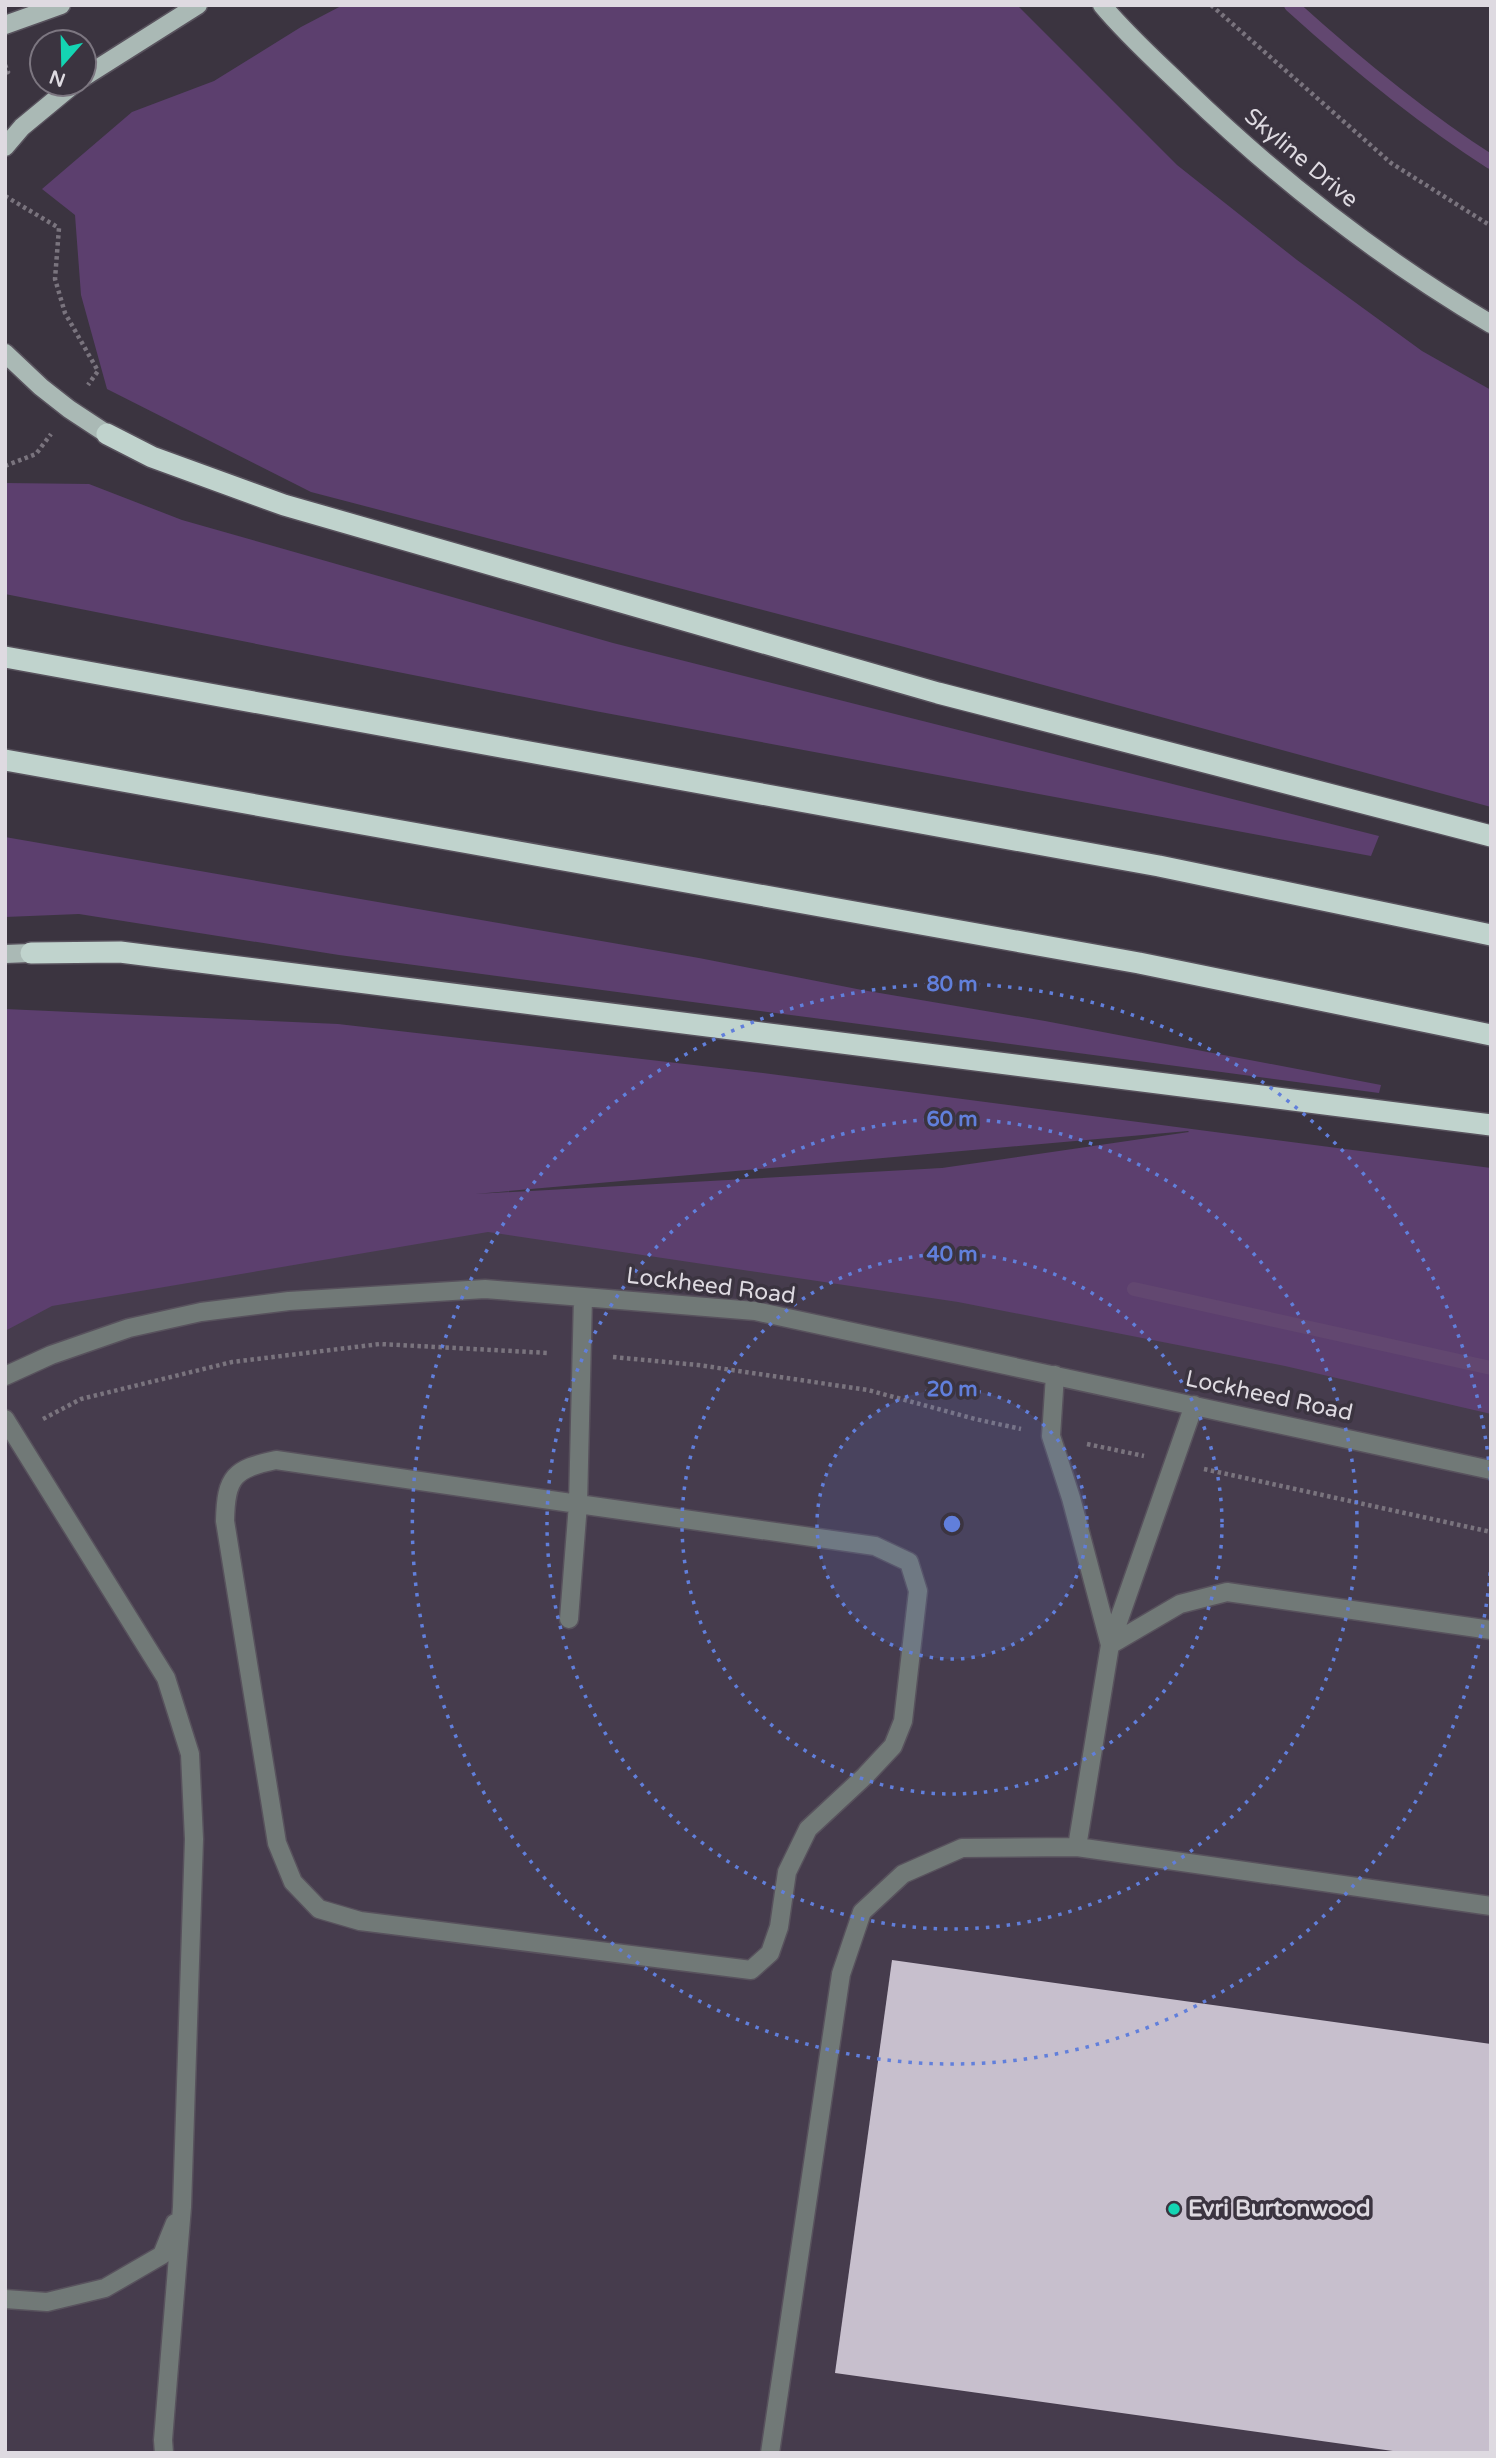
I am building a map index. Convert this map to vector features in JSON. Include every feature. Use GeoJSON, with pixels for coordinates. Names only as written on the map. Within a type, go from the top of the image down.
{"type":"FeatureCollection","features":[{"type":"Feature","properties":{"kind":"highway"},"geometry":{"type":"LineString","coordinates":[[107,434],[152,457],[285,505],[938,693],[1491,836]]}},
{"type":"Feature","properties":{"kind":"highway"},"geometry":{"type":"LineString","coordinates":[[5,657],[1159,866],[1491,935]]}},
{"type":"Feature","properties":{"kind":"highway"},"geometry":{"type":"LineString","coordinates":[[5,760],[1139,963],[1491,1035]]}},
{"type":"Feature","properties":{"kind":"highway"},"geometry":{"type":"LineString","coordinates":[[31,953],[120,952],[1491,1125]]}},
{"type":"Feature","properties":{"kind":"main road"},"geometry":{"type":"LineString","coordinates":[[5,25],[61,5]]}},
{"type":"Feature","properties":{"kind":"main road"},"geometry":{"type":"LineString","coordinates":[[98,68],[198,5]]}},
{"type":"Feature","properties":{"kind":"main road","name":"Skyline Drive"},"geometry":{"type":"LineString","coordinates":[[1102,5],[1119,25],[1220,123],[1321,210],[1448,299],[1491,324]]}},
{"type":"Feature","properties":{"kind":"main road"},"geometry":{"type":"LineString","coordinates":[[5,147],[22,127],[57,98]]}},
{"type":"Feature","properties":{"kind":"main road"},"geometry":{"type":"LineString","coordinates":[[5,353],[60,402],[107,434]]}},
{"type":"Feature","properties":{"kind":"main road"},"geometry":{"type":"LineString","coordinates":[[5,954],[31,953]]}},
{"type":"Feature","properties":{"kind":"street","name":"Lockheed Road"},"geometry":{"type":"LineString","coordinates":[[5,1376],[51,1355],[129,1328],[201,1312],[289,1301],[485,1289],[755,1311],[1491,1470]]}},
{"type":"Feature","properties":{"kind":"street"},"geometry":{"type":"LineString","coordinates":[[569,1619],[578,1504],[583,1297]]}},
{"type":"Feature","properties":{"kind":"street"},"geometry":{"type":"LineString","coordinates":[[1055,1375],[1051,1436],[1071,1499],[1110,1645]]}},
{"type":"Feature","properties":{"kind":"street"},"geometry":{"type":"LineString","coordinates":[[1077,1847],[1110,1645],[1176,1463],[1194,1405]]}},
{"type":"Feature","properties":{"kind":"street"},"geometry":{"type":"LineString","coordinates":[[5,1419],[166,1678],[190,1754],[194,1839],[182,2207],[164,2453]]}},
{"type":"Feature","properties":{"kind":"street"},"geometry":{"type":"LineString","coordinates":[[276,1460],[578,1504],[875,1546],[909,1562],[918,1591],[903,1721],[893,1746],[865,1776],[807,1829],[787,1872],[779,1927],[770,1954],[751,1970],[360,1921],[319,1909],[293,1882],[277,1843],[225,1521],[225,1494],[237,1472],[276,1460]]}},
{"type":"Feature","properties":{"kind":"street"},"geometry":{"type":"LineString","coordinates":[[1110,1645],[1180,1604],[1227,1592],[1491,1630]]}},
{"type":"Feature","properties":{"kind":"street"},"geometry":{"type":"LineString","coordinates":[[771,2453],[841,1974],[862,1912],[903,1874],[962,1847],[1077,1847],[1491,1906]]}},
{"type":"Feature","properties":{"kind":"street"},"geometry":{"type":"LineString","coordinates":[[5,2299],[47,2302],[105,2288],[162,2255],[182,2207]]}},
{"type":"Feature","properties":{"kind":"path"},"geometry":{"type":"LineString","coordinates":[[1211,5],[1391,163],[1491,226]]}},
{"type":"Feature","properties":{"kind":"path"},"geometry":{"type":"LineString","coordinates":[[5,65],[8,72],[5,73]]}},
{"type":"Feature","properties":{"kind":"path"},"geometry":{"type":"LineString","coordinates":[[5,196],[59,228],[55,279],[65,313],[98,371]]}},
{"type":"Feature","properties":{"kind":"path"},"geometry":{"type":"LineString","coordinates":[[5,466],[36,454]]}},
{"type":"Feature","properties":{"kind":"path"},"geometry":{"type":"LineString","coordinates":[[81,1399],[232,1362],[380,1345],[546,1353]]}},
{"type":"Feature","properties":{"kind":"path"},"geometry":{"type":"LineString","coordinates":[[622,1357],[698,1365],[868,1390],[975,1419],[1491,1532]]}},
{"type":"Feature","properties":{"kind":"shaded area"},"geometry":{"type":"Polygon","coordinates":[[[343,5],[1017,5],[1177,165],[1297,260],[1422,351],[1491,390],[1491,807],[897,645],[311,492],[107,389],[81,295],[75,215],[42,189],[132,112],[214,81],[301,27],[343,5]]]}},
{"type":"Feature","properties":{"kind":"shaded area"},"geometry":{"type":"Polygon","coordinates":[[[5,483],[89,484],[182,520],[613,643],[1379,836],[1371,856],[595,711],[5,594],[5,483]]]}},
{"type":"Feature","properties":{"kind":"shaded area"},"geometry":{"type":"Polygon","coordinates":[[[5,837],[699,958],[1381,1085],[1379,1093],[339,955],[79,914],[5,917],[5,837]]]}},
{"type":"Feature","properties":{"kind":"shaded area"},"geometry":{"type":"Polygon","coordinates":[[[5,1009],[338,1024],[763,1073],[1491,1168],[1491,1414],[1285,1366],[958,1302],[488,1232],[52,1306],[5,1331],[5,1009]],[[1189,1132],[475,1194],[942,1168],[1189,1132]]]}},
{"type":"Feature","properties":{"kind":"shaded area"},"geometry":{"type":"Polygon","coordinates":[[[943,1168],[1491,1296],[1491,2453],[5,2453],[5,1236],[943,1168]]]}},
{"type":"Feature","properties":{"kind":"building","name":"Evri Burtonwood"},"geometry":{"type":"Polygon","coordinates":[[[892,1960],[1491,2044],[1491,2453],[1407,2453],[835,2373],[892,1960]]]}},
{"type":"Feature","properties":{"kind":"waterway"},"geometry":{"type":"LineString","coordinates":[[1291,5],[1388,88],[1491,162]]}},
{"type":"Feature","properties":{"kind":"waterway"},"geometry":{"type":"LineString","coordinates":[[1134,1289],[1491,1368]]}},
{"type":"Feature","properties":{"kind":"place","name":"Evri Burtonwood"},"geometry":{"type":"Point","coordinates":[1174,2209]}}]}
